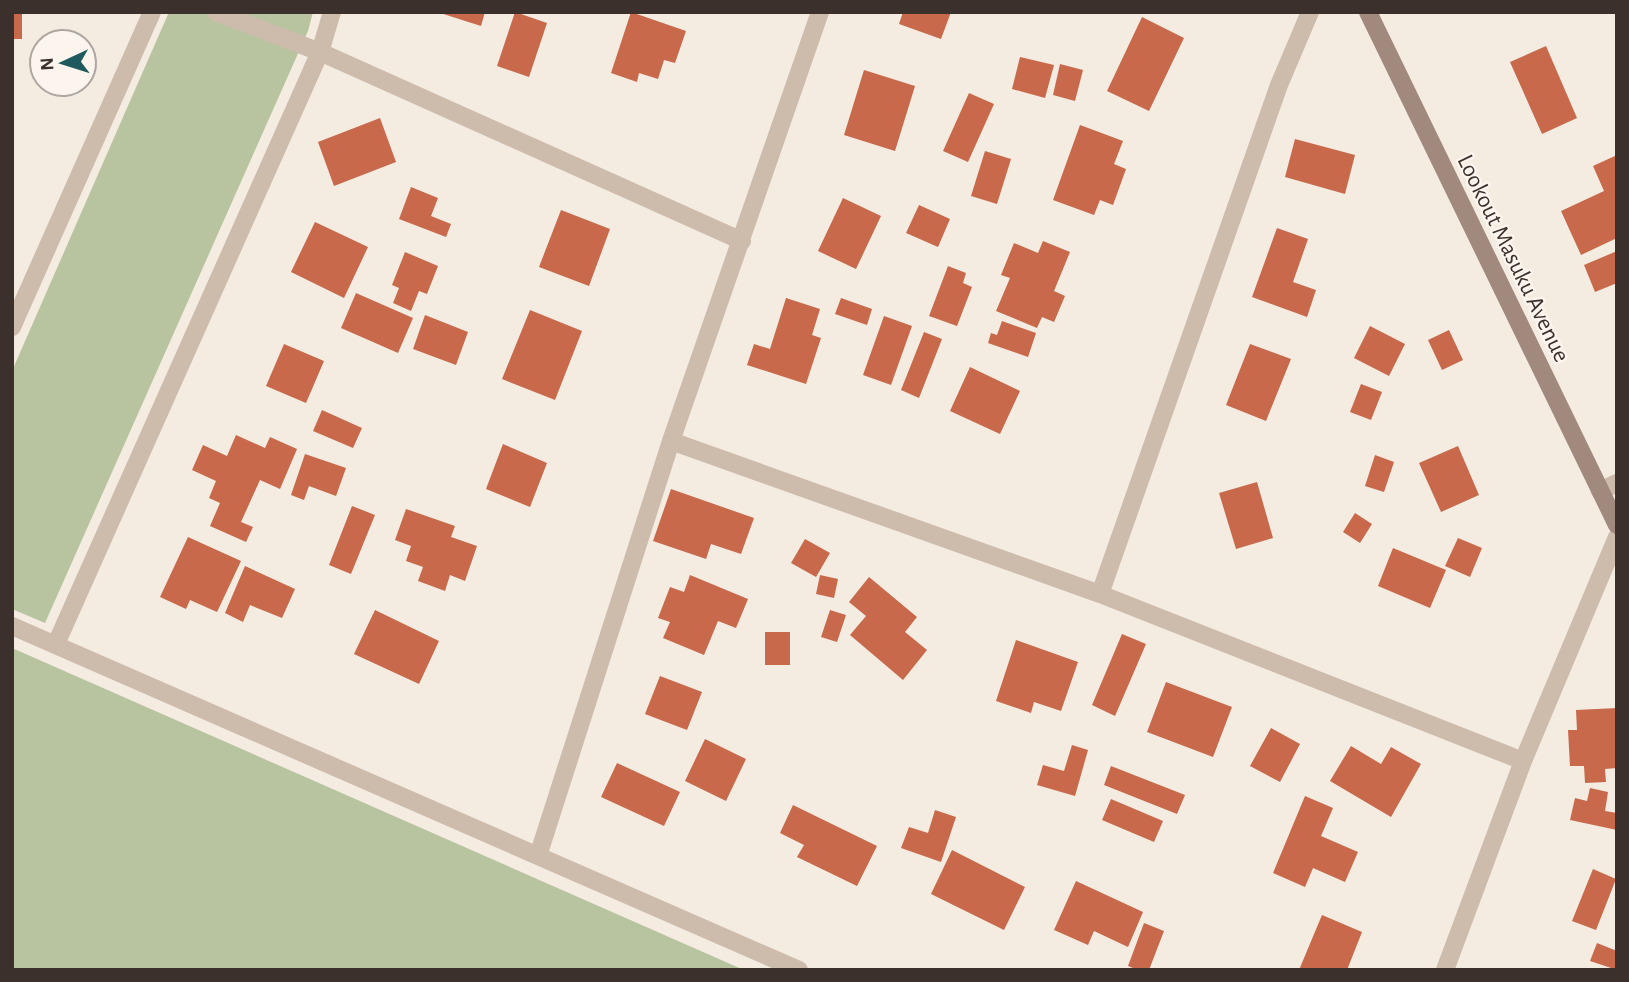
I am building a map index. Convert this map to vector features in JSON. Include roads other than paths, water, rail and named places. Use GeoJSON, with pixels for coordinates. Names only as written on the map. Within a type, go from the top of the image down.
{"type":"FeatureCollection","features":[{"type":"Feature","properties":{"kind":"street"},"geometry":{"type":"LineString","coordinates":[[12,327],[152,12]]}},
{"type":"Feature","properties":{"kind":"street"},"geometry":{"type":"LineString","coordinates":[[216,12],[320,52],[742,241]]}},
{"type":"Feature","properties":{"kind":"street"},"geometry":{"type":"LineString","coordinates":[[56,644],[320,52],[332,12]]}},
{"type":"Feature","properties":{"kind":"street"},"geometry":{"type":"LineString","coordinates":[[538,856],[671,441],[820,12]]}},
{"type":"Feature","properties":{"kind":"street"},"geometry":{"type":"LineString","coordinates":[[1100,594],[1279,85],[1310,12]]}},
{"type":"Feature","properties":{"kind":"street","name":"Lookout Masuku Avenue"},"geometry":{"type":"LineString","coordinates":[[1368,12],[1617,525]]}},
{"type":"Feature","properties":{"kind":"street"},"geometry":{"type":"LineString","coordinates":[[671,441],[1100,594],[1523,761]]}},
{"type":"Feature","properties":{"kind":"street"},"geometry":{"type":"LineString","coordinates":[[1600,491],[1617,483]]}},
{"type":"Feature","properties":{"kind":"street"},"geometry":{"type":"LineString","coordinates":[[1445,970],[1523,761],[1617,537]]}},
{"type":"Feature","properties":{"kind":"street"},"geometry":{"type":"LineString","coordinates":[[12,626],[799,970]]}}]}
